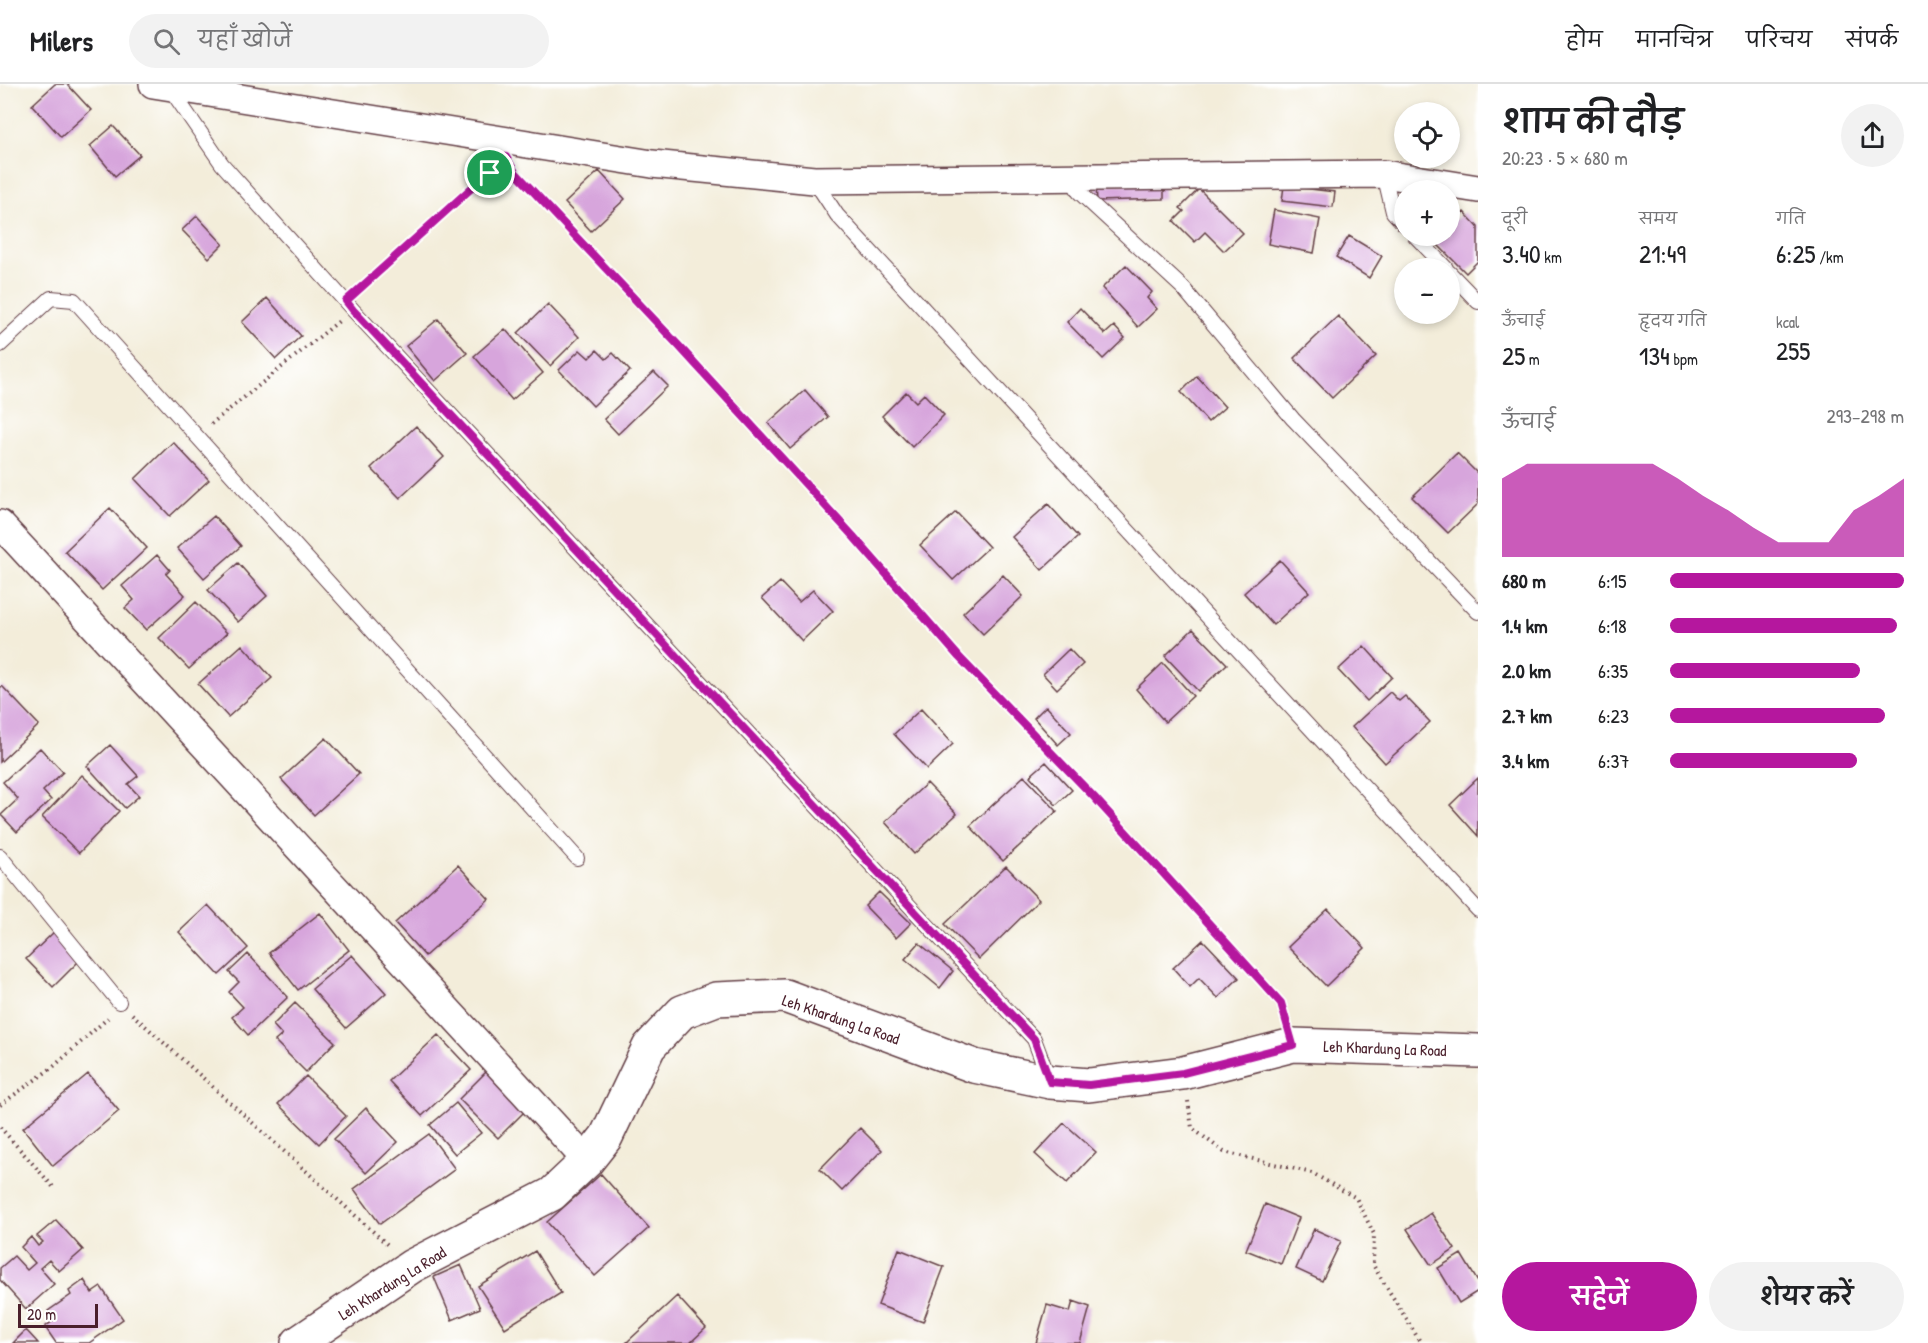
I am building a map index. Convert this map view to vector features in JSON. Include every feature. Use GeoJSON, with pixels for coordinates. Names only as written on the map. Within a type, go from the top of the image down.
{"type":"FeatureCollection","features":[{"type":"Feature","properties":{"kind":"main road","name":"Leh Khardung La Road"},"geometry":{"type":"LineString","coordinates":[[298,1343],[412,1266],[552,1194],[587,1161],[606,1137],[649,1047],[682,1012],[716,999],[785,996],[974,1066],[1050,1082],[1089,1085],[1183,1073],[1293,1045],[1478,1051]]}},
{"type":"Feature","properties":{"kind":"street"},"geometry":{"type":"LineString","coordinates":[[161,86],[501,148],[814,180],[1384,174],[1478,189]]}},
{"type":"Feature","properties":{"kind":"street"},"geometry":{"type":"LineString","coordinates":[[0,524],[587,1161]]}},
{"type":"Feature","properties":{"kind":"lane"},"geometry":{"type":"LineString","coordinates":[[161,86],[222,164],[350,305],[1034,1039],[1050,1082]]}},
{"type":"Feature","properties":{"kind":"lane"},"geometry":{"type":"LineString","coordinates":[[1384,174],[1394,213]]}},
{"type":"Feature","properties":{"kind":"lane"},"geometry":{"type":"LineString","coordinates":[[1071,177],[1079,192],[1183,288],[1293,419],[1478,612]]}},
{"type":"Feature","properties":{"kind":"lane"},"geometry":{"type":"LineString","coordinates":[[814,180],[837,215],[1478,910]]}},
{"type":"Feature","properties":{"kind":"lane"},"geometry":{"type":"LineString","coordinates":[[1425,246],[1436,258]]}},
{"type":"Feature","properties":{"kind":"lane"},"geometry":{"type":"LineString","coordinates":[[1460,283],[1478,302]]}},
{"type":"Feature","properties":{"kind":"lane"},"geometry":{"type":"LineString","coordinates":[[0,345],[51,298],[74,300],[577,858]]}},
{"type":"Feature","properties":{"kind":"lane"},"geometry":{"type":"LineString","coordinates":[[0,856],[118,1002]]}},
{"type":"Feature","properties":{"kind":"path"},"geometry":{"type":"LineString","coordinates":[[196,436],[350,305],[501,148],[515,172],[687,354],[959,657],[1094,797],[1281,1003],[1293,1045]]}},
{"type":"Feature","properties":{"kind":"path"},"geometry":{"type":"LineString","coordinates":[[0,1105],[54,1067],[126,1002],[118,1002]]}},
{"type":"Feature","properties":{"kind":"path"},"geometry":{"type":"LineString","coordinates":[[118,1002],[412,1266]]}},
{"type":"Feature","properties":{"kind":"path"},"geometry":{"type":"LineString","coordinates":[[1183,1073],[1192,1128],[1224,1152],[1311,1173],[1356,1198],[1374,1234],[1373,1265],[1421,1343]]}},
{"type":"Feature","properties":{"kind":"path"},"geometry":{"type":"LineString","coordinates":[[0,1127],[55,1189]]}},
{"type":"Feature","properties":{"kind":"building"},"geometry":{"type":"Polygon","coordinates":[[[55,84],[67,84],[91,110],[61,137],[32,105],[55,84]]]}},
{"type":"Feature","properties":{"kind":"building"},"geometry":{"type":"Polygon","coordinates":[[[113,126],[140,155],[115,176],[90,146],[113,126]]]}},
{"type":"Feature","properties":{"kind":"building"},"geometry":{"type":"Polygon","coordinates":[[[599,171],[625,199],[591,231],[565,203],[599,171]]]}},
{"type":"Feature","properties":{"kind":"building"},"geometry":{"type":"Polygon","coordinates":[[[1164,183],[1164,199],[1097,201],[1096,185],[1164,183]]]}},
{"type":"Feature","properties":{"kind":"building"},"geometry":{"type":"Polygon","coordinates":[[[1284,186],[1335,192],[1333,207],[1282,201],[1284,186]]]}},
{"type":"Feature","properties":{"kind":"building"},"geometry":{"type":"Polygon","coordinates":[[[1199,189],[1243,233],[1224,251],[1205,232],[1195,242],[1174,221],[1184,211],[1180,208],[1199,189]]]}},
{"type":"Feature","properties":{"kind":"building"},"geometry":{"type":"Polygon","coordinates":[[[1274,210],[1320,219],[1314,253],[1268,244],[1274,210]]]}},
{"type":"Feature","properties":{"kind":"building"},"geometry":{"type":"Polygon","coordinates":[[[1464,212],[1478,227],[1478,261],[1466,273],[1460,267],[1460,258],[1451,258],[1439,246],[1460,246],[1460,216],[1464,212]]]}},
{"type":"Feature","properties":{"kind":"building"},"geometry":{"type":"Polygon","coordinates":[[[197,216],[223,244],[209,258],[182,230],[197,216]]]}},
{"type":"Feature","properties":{"kind":"building"},"geometry":{"type":"Polygon","coordinates":[[[1349,236],[1382,256],[1369,278],[1336,257],[1349,236]]]}},
{"type":"Feature","properties":{"kind":"building"},"geometry":{"type":"Polygon","coordinates":[[[1126,265],[1152,292],[1147,298],[1157,309],[1138,327],[1102,288],[1126,265]]]}},
{"type":"Feature","properties":{"kind":"building"},"geometry":{"type":"Polygon","coordinates":[[[267,298],[301,336],[276,359],[242,322],[267,298]]]}},
{"type":"Feature","properties":{"kind":"building"},"geometry":{"type":"Polygon","coordinates":[[[548,304],[579,337],[550,366],[518,333],[548,304]]]}},
{"type":"Feature","properties":{"kind":"building"},"geometry":{"type":"Polygon","coordinates":[[[1080,308],[1105,334],[1114,326],[1125,338],[1103,359],[1067,322],[1080,308]]]}},
{"type":"Feature","properties":{"kind":"building"},"geometry":{"type":"Polygon","coordinates":[[[1338,316],[1376,356],[1332,398],[1294,358],[1338,316]]]}},
{"type":"Feature","properties":{"kind":"building"},"geometry":{"type":"Polygon","coordinates":[[[438,319],[467,353],[435,381],[406,346],[438,319]]]}},
{"type":"Feature","properties":{"kind":"building"},"geometry":{"type":"Polygon","coordinates":[[[505,329],[543,373],[512,400],[474,356],[505,329]]]}},
{"type":"Feature","properties":{"kind":"building"},"geometry":{"type":"Polygon","coordinates":[[[580,350],[589,358],[597,350],[606,359],[613,353],[630,371],[593,406],[559,370],[580,350]]]}},
{"type":"Feature","properties":{"kind":"building"},"geometry":{"type":"Polygon","coordinates":[[[654,372],[668,386],[618,434],[604,419],[654,372]]]}},
{"type":"Feature","properties":{"kind":"building"},"geometry":{"type":"Polygon","coordinates":[[[1197,376],[1225,407],[1208,422],[1181,392],[1197,376]]]}},
{"type":"Feature","properties":{"kind":"building"},"geometry":{"type":"Polygon","coordinates":[[[805,390],[828,417],[790,449],[768,423],[805,390]]]}},
{"type":"Feature","properties":{"kind":"building"},"geometry":{"type":"Polygon","coordinates":[[[906,392],[916,402],[924,394],[944,415],[912,447],[882,416],[906,392]]]}},
{"type":"Feature","properties":{"kind":"building"},"geometry":{"type":"Polygon","coordinates":[[[416,426],[444,457],[400,498],[371,468],[416,426]]]}},
{"type":"Feature","properties":{"kind":"building"},"geometry":{"type":"Polygon","coordinates":[[[173,442],[209,480],[170,516],[135,479],[173,442]]]}},
{"type":"Feature","properties":{"kind":"building"},"geometry":{"type":"Polygon","coordinates":[[[1457,453],[1478,474],[1478,504],[1448,533],[1412,497],[1457,453]]]}},
{"type":"Feature","properties":{"kind":"building"},"geometry":{"type":"Polygon","coordinates":[[[1048,504],[1078,537],[1042,570],[1012,537],[1048,504]]]}},
{"type":"Feature","properties":{"kind":"building"},"geometry":{"type":"Polygon","coordinates":[[[110,508],[147,548],[102,590],[65,551],[110,508]]]}},
{"type":"Feature","properties":{"kind":"building"},"geometry":{"type":"Polygon","coordinates":[[[956,512],[989,547],[953,580],[920,545],[956,512]]]}},
{"type":"Feature","properties":{"kind":"building"},"geometry":{"type":"Polygon","coordinates":[[[214,516],[241,546],[204,578],[177,548],[214,516]]]}},
{"type":"Feature","properties":{"kind":"building"},"geometry":{"type":"Polygon","coordinates":[[[157,555],[170,570],[166,574],[185,595],[146,630],[125,608],[134,600],[122,586],[157,555]]]}},
{"type":"Feature","properties":{"kind":"building"},"geometry":{"type":"Polygon","coordinates":[[[1280,560],[1309,592],[1273,625],[1244,593],[1280,560]]]}},
{"type":"Feature","properties":{"kind":"building"},"geometry":{"type":"Polygon","coordinates":[[[238,563],[267,596],[238,622],[208,590],[238,563]]]}},
{"type":"Feature","properties":{"kind":"building"},"geometry":{"type":"Polygon","coordinates":[[[1003,575],[1023,596],[983,634],[963,613],[1003,575]]]}},
{"type":"Feature","properties":{"kind":"building"},"geometry":{"type":"Polygon","coordinates":[[[780,582],[799,602],[813,590],[833,611],[802,641],[762,598],[780,582]]]}},
{"type":"Feature","properties":{"kind":"building"},"geometry":{"type":"Polygon","coordinates":[[[196,602],[227,633],[189,669],[159,638],[196,602]]]}},
{"type":"Feature","properties":{"kind":"building"},"geometry":{"type":"Polygon","coordinates":[[[1193,629],[1227,664],[1198,691],[1165,656],[1193,629]]]}},
{"type":"Feature","properties":{"kind":"building"},"geometry":{"type":"Polygon","coordinates":[[[242,645],[272,678],[228,717],[198,684],[242,645]]]}},
{"type":"Feature","properties":{"kind":"building"},"geometry":{"type":"Polygon","coordinates":[[[1364,646],[1392,677],[1367,701],[1338,670],[1364,646]]]}},
{"type":"Feature","properties":{"kind":"building"},"geometry":{"type":"Polygon","coordinates":[[[1069,649],[1083,664],[1057,689],[1043,674],[1069,649]]]}},
{"type":"Feature","properties":{"kind":"building"},"geometry":{"type":"Polygon","coordinates":[[[1163,663],[1193,696],[1165,722],[1136,689],[1163,663]]]}},
{"type":"Feature","properties":{"kind":"building"},"geometry":{"type":"Polygon","coordinates":[[[2,686],[39,725],[0,762],[0,688],[2,686]]]}},
{"type":"Feature","properties":{"kind":"building"},"geometry":{"type":"Polygon","coordinates":[[[1390,692],[1399,701],[1405,696],[1430,722],[1385,763],[1352,727],[1390,692]]]}},
{"type":"Feature","properties":{"kind":"building"},"geometry":{"type":"Polygon","coordinates":[[[1046,706],[1071,733],[1058,745],[1034,718],[1046,706]]]}},
{"type":"Feature","properties":{"kind":"building"},"geometry":{"type":"Polygon","coordinates":[[[921,709],[953,744],[927,769],[894,734],[921,709]]]}},
{"type":"Feature","properties":{"kind":"building"},"geometry":{"type":"Polygon","coordinates":[[[326,738],[359,774],[314,815],[281,779],[326,738]]]}},
{"type":"Feature","properties":{"kind":"building"},"geometry":{"type":"Polygon","coordinates":[[[110,745],[138,776],[128,784],[139,796],[125,808],[87,766],[110,745]]]}},
{"type":"Feature","properties":{"kind":"building"},"geometry":{"type":"Polygon","coordinates":[[[40,748],[63,772],[43,791],[51,800],[17,832],[1,815],[18,799],[3,782],[40,748]]]}},
{"type":"Feature","properties":{"kind":"building"},"geometry":{"type":"Polygon","coordinates":[[[1046,762],[1072,790],[1056,805],[1030,776],[1046,762]]]}},
{"type":"Feature","properties":{"kind":"building"},"geometry":{"type":"Polygon","coordinates":[[[82,775],[119,811],[79,853],[42,817],[82,775]]]}},
{"type":"Feature","properties":{"kind":"building"},"geometry":{"type":"Polygon","coordinates":[[[1024,776],[1057,811],[1003,861],[970,826],[1024,776]]]}},
{"type":"Feature","properties":{"kind":"building"},"geometry":{"type":"Polygon","coordinates":[[[1478,778],[1478,836],[1450,805],[1478,778]]]}},
{"type":"Feature","properties":{"kind":"building"},"geometry":{"type":"Polygon","coordinates":[[[927,783],[957,814],[914,854],[885,822],[927,783]]]}},
{"type":"Feature","properties":{"kind":"building"},"geometry":{"type":"Polygon","coordinates":[[[458,865],[489,899],[425,956],[395,923],[458,865]]]}},
{"type":"Feature","properties":{"kind":"building"},"geometry":{"type":"Polygon","coordinates":[[[1006,866],[1039,900],[979,959],[945,924],[1006,866]]]}},
{"type":"Feature","properties":{"kind":"building"},"geometry":{"type":"Polygon","coordinates":[[[879,892],[911,923],[896,938],[865,906],[879,892]]]}},
{"type":"Feature","properties":{"kind":"building"},"geometry":{"type":"Polygon","coordinates":[[[208,905],[248,948],[219,975],[179,932],[208,905]]]}},
{"type":"Feature","properties":{"kind":"building"},"geometry":{"type":"Polygon","coordinates":[[[1328,909],[1365,948],[1326,986],[1288,947],[1328,909]]]}},
{"type":"Feature","properties":{"kind":"building"},"geometry":{"type":"Polygon","coordinates":[[[320,913],[349,950],[298,990],[269,953],[320,913]]]}},
{"type":"Feature","properties":{"kind":"building"},"geometry":{"type":"Polygon","coordinates":[[[55,931],[82,958],[53,987],[26,959],[55,931]]]}},
{"type":"Feature","properties":{"kind":"building"},"geometry":{"type":"Polygon","coordinates":[[[1203,940],[1239,978],[1218,998],[1199,978],[1190,987],[1173,968],[1203,940]]]}},
{"type":"Feature","properties":{"kind":"building"},"geometry":{"type":"Polygon","coordinates":[[[919,943],[953,971],[940,988],[905,959],[919,943]]]}},
{"type":"Feature","properties":{"kind":"building"},"geometry":{"type":"Polygon","coordinates":[[[248,954],[288,997],[248,1035],[232,1017],[243,1007],[229,992],[239,982],[229,972],[248,954]]]}},
{"type":"Feature","properties":{"kind":"building"},"geometry":{"type":"Polygon","coordinates":[[[352,955],[386,993],[346,1028],[312,989],[352,955]]]}},
{"type":"Feature","properties":{"kind":"building"},"geometry":{"type":"Polygon","coordinates":[[[295,1003],[335,1042],[306,1072],[275,1041],[282,1035],[273,1025],[295,1003]]]}},
{"type":"Feature","properties":{"kind":"building"},"geometry":{"type":"Polygon","coordinates":[[[438,1035],[471,1070],[422,1116],[389,1081],[438,1035]]]}},
{"type":"Feature","properties":{"kind":"building"},"geometry":{"type":"Polygon","coordinates":[[[488,1070],[527,1109],[498,1138],[459,1099],[488,1070]]]}},
{"type":"Feature","properties":{"kind":"building"},"geometry":{"type":"Polygon","coordinates":[[[88,1074],[119,1111],[53,1166],[23,1128],[88,1074]]]}},
{"type":"Feature","properties":{"kind":"building"},"geometry":{"type":"Polygon","coordinates":[[[306,1076],[346,1116],[319,1144],[278,1104],[306,1076]]]}},
{"type":"Feature","properties":{"kind":"building"},"geometry":{"type":"Polygon","coordinates":[[[456,1103],[481,1133],[455,1154],[430,1125],[456,1103]]]}},
{"type":"Feature","properties":{"kind":"building"},"geometry":{"type":"Polygon","coordinates":[[[366,1108],[398,1142],[366,1173],[334,1139],[366,1108]]]}},
{"type":"Feature","properties":{"kind":"building"},"geometry":{"type":"Polygon","coordinates":[[[1064,1123],[1096,1152],[1067,1183],[1035,1154],[1064,1123]]]}},
{"type":"Feature","properties":{"kind":"building"},"geometry":{"type":"Polygon","coordinates":[[[860,1128],[882,1150],[842,1191],[820,1169],[860,1128]]]}},
{"type":"Feature","properties":{"kind":"building"},"geometry":{"type":"Polygon","coordinates":[[[429,1134],[455,1169],[380,1224],[354,1189],[429,1134]]]}},
{"type":"Feature","properties":{"kind":"building"},"geometry":{"type":"Polygon","coordinates":[[[601,1174],[649,1228],[595,1276],[547,1222],[601,1174]]]}},
{"type":"Feature","properties":{"kind":"building"},"geometry":{"type":"Polygon","coordinates":[[[1265,1204],[1299,1218],[1281,1264],[1246,1250],[1265,1204]]]}},
{"type":"Feature","properties":{"kind":"building"},"geometry":{"type":"Polygon","coordinates":[[[1431,1213],[1455,1249],[1431,1265],[1407,1229],[1431,1213]]]}},
{"type":"Feature","properties":{"kind":"building"},"geometry":{"type":"Polygon","coordinates":[[[56,1220],[83,1250],[59,1271],[49,1260],[40,1268],[54,1284],[26,1309],[0,1280],[0,1268],[14,1256],[27,1270],[35,1263],[21,1247],[31,1237],[38,1246],[43,1242],[37,1236],[56,1220]]]}},
{"type":"Feature","properties":{"kind":"building"},"geometry":{"type":"Polygon","coordinates":[[[1314,1229],[1341,1241],[1322,1281],[1296,1269],[1314,1229]]]}},
{"type":"Feature","properties":{"kind":"building"},"geometry":{"type":"Polygon","coordinates":[[[899,1249],[944,1267],[923,1322],[878,1305],[899,1249]]]}},
{"type":"Feature","properties":{"kind":"building"},"geometry":{"type":"Polygon","coordinates":[[[535,1251],[561,1293],[505,1328],[478,1286],[535,1251]]]}},
{"type":"Feature","properties":{"kind":"building"},"geometry":{"type":"Polygon","coordinates":[[[1461,1254],[1478,1282],[1478,1291],[1459,1303],[1438,1268],[1461,1254]]]}},
{"type":"Feature","properties":{"kind":"building"},"geometry":{"type":"Polygon","coordinates":[[[461,1265],[480,1308],[452,1320],[434,1277],[461,1265]]]}},
{"type":"Feature","properties":{"kind":"building"},"geometry":{"type":"Polygon","coordinates":[[[84,1280],[92,1293],[101,1287],[123,1319],[89,1343],[56,1343],[45,1327],[54,1320],[48,1311],[71,1295],[69,1291],[84,1280]]]}},
{"type":"Feature","properties":{"kind":"building"},"geometry":{"type":"Polygon","coordinates":[[[677,1296],[706,1328],[690,1343],[626,1343],[677,1296]]]}},
{"type":"Feature","properties":{"kind":"building"},"geometry":{"type":"Polygon","coordinates":[[[1073,1301],[1090,1307],[1080,1343],[1036,1343],[1047,1305],[1070,1312],[1073,1301]]]}},
{"type":"Feature","properties":{"kind":"building"},"geometry":{"type":"Polygon","coordinates":[[[26,1330],[38,1343],[13,1343],[26,1330]]]}},
{"type":"Feature","properties":{"kind":"route"},"geometry":{"type":"LineString","coordinates":[[506,157],[515,172],[853,536],[959,657],[1094,797],[1281,1003],[1293,1045],[1183,1073],[1089,1085],[1050,1082],[1034,1039],[346,301],[490,173],[506,157]]}}]}
